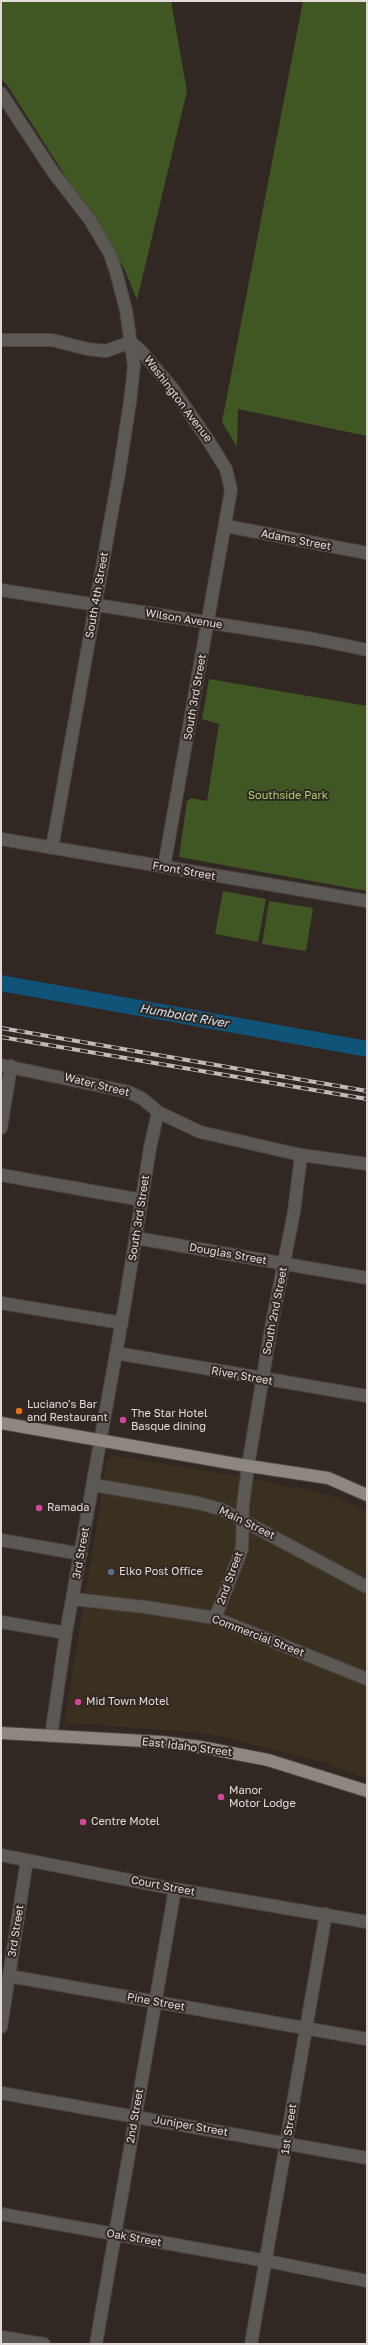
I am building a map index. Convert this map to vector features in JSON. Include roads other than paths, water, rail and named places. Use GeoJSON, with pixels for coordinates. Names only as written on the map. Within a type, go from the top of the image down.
{"type":"FeatureCollection","features":[{"type":"Feature","properties":{"kind":"main road"},"geometry":{"type":"LineString","coordinates":[[1,1423],[248,1466],[328,1478],[367,1495]]}},
{"type":"Feature","properties":{"kind":"main road","name":"East Idaho Street"},"geometry":{"type":"LineString","coordinates":[[1,1733],[162,1742],[201,1747],[268,1760],[367,1791]]}},
{"type":"Feature","properties":{"kind":"street"},"geometry":{"type":"LineString","coordinates":[[1,93],[53,172],[78,203],[101,237],[116,272],[131,342],[106,351],[87,349],[52,340],[1,340]]}},
{"type":"Feature","properties":{"kind":"street","name":"Washington Avenue"},"geometry":{"type":"LineString","coordinates":[[131,342],[142,352],[173,389],[226,469],[231,490],[226,526]]}},
{"type":"Feature","properties":{"kind":"street","name":"South 4th Street"},"geometry":{"type":"LineString","coordinates":[[52,848],[130,402],[134,366],[131,342]]}},
{"type":"Feature","properties":{"kind":"street","name":"Adams Street"},"geometry":{"type":"LineString","coordinates":[[226,526],[367,553]]}},
{"type":"Feature","properties":{"kind":"street","name":"South 3rd Street"},"geometry":{"type":"LineString","coordinates":[[164,868],[226,526]]}},
{"type":"Feature","properties":{"kind":"street","name":"Wilson Avenue"},"geometry":{"type":"LineString","coordinates":[[1,590],[95,603],[314,639],[367,650]]}},
{"type":"Feature","properties":{"kind":"street","name":"Front Street"},"geometry":{"type":"LineString","coordinates":[[1,839],[164,868],[367,901]]}},
{"type":"Feature","properties":{"kind":"street"},"geometry":{"type":"LineString","coordinates":[[1,1128],[6,1066]]}},
{"type":"Feature","properties":{"kind":"street","name":"Water Street"},"geometry":{"type":"LineString","coordinates":[[6,1066],[129,1092],[143,1099],[158,1112],[200,1132],[302,1155],[367,1164]]}},
{"type":"Feature","properties":{"kind":"street","name":"South 3rd Street"},"geometry":{"type":"LineString","coordinates":[[122,1323],[150,1148],[158,1112]]}},
{"type":"Feature","properties":{"kind":"street","name":"South 2nd Street"},"geometry":{"type":"LineString","coordinates":[[248,1466],[262,1379],[294,1212],[302,1155]]}},
{"type":"Feature","properties":{"kind":"street"},"geometry":{"type":"LineString","coordinates":[[1,1175],[142,1200]]}},
{"type":"Feature","properties":{"kind":"street","name":"Douglas Street"},"geometry":{"type":"LineString","coordinates":[[136,1238],[284,1265],[367,1278]]}},
{"type":"Feature","properties":{"kind":"street"},"geometry":{"type":"LineString","coordinates":[[1,1303],[122,1323]]}},
{"type":"Feature","properties":{"kind":"street","name":"3rd Street"},"geometry":{"type":"LineString","coordinates":[[51,1736],[66,1633],[94,1485],[122,1323]]}},
{"type":"Feature","properties":{"kind":"street","name":"River Street"},"geometry":{"type":"LineString","coordinates":[[116,1353],[367,1396]]}},
{"type":"Feature","properties":{"kind":"street","name":"2nd Street"},"geometry":{"type":"LineString","coordinates":[[215,1618],[242,1549],[242,1518],[248,1466]]}},
{"type":"Feature","properties":{"kind":"street","name":"Main Street"},"geometry":{"type":"LineString","coordinates":[[94,1485],[223,1510],[242,1518],[367,1587]]}},
{"type":"Feature","properties":{"kind":"street"},"geometry":{"type":"LineString","coordinates":[[1,1540],[81,1554]]}},
{"type":"Feature","properties":{"kind":"street","name":"Commercial Street"},"geometry":{"type":"LineString","coordinates":[[73,1599],[145,1607],[215,1618],[367,1679]]}},
{"type":"Feature","properties":{"kind":"street"},"geometry":{"type":"LineString","coordinates":[[1,1622],[66,1633]]}},
{"type":"Feature","properties":{"kind":"street","name":"Court Street"},"geometry":{"type":"LineString","coordinates":[[1,1855],[175,1889],[367,1922]]}},
{"type":"Feature","properties":{"kind":"street","name":"3rd Street"},"geometry":{"type":"LineString","coordinates":[[1,2027],[27,1860]]}},
{"type":"Feature","properties":{"kind":"street","name":"2nd Street"},"geometry":{"type":"LineString","coordinates":[[96,2344],[175,1889]]}},
{"type":"Feature","properties":{"kind":"street","name":"1st Street"},"geometry":{"type":"LineString","coordinates":[[251,2344],[287,2143],[304,2028],[326,1914]]}},
{"type":"Feature","properties":{"kind":"street","name":"Pine Street"},"geometry":{"type":"LineString","coordinates":[[9,1976],[367,2039]]}},
{"type":"Feature","properties":{"kind":"street","name":"Juniper Street"},"geometry":{"type":"LineString","coordinates":[[1,2093],[367,2158]]}},
{"type":"Feature","properties":{"kind":"street","name":"Oak Street"},"geometry":{"type":"LineString","coordinates":[[1,2214],[266,2261],[367,2281]]}},
{"type":"Feature","properties":{"kind":"street"},"geometry":{"type":"LineString","coordinates":[[1,2337],[44,2344]]}},
{"type":"Feature","properties":{"kind":"waterway","name":"Humboldt River"},"geometry":{"type":"LineString","coordinates":[[1,983],[367,1049]]}},
{"type":"Feature","properties":{"kind":"railway"},"geometry":{"type":"LineString","coordinates":[[1,1028],[367,1091]]}},
{"type":"Feature","properties":{"kind":"railway"},"geometry":{"type":"LineString","coordinates":[[1,1037],[367,1099]]}},
{"type":"Feature","properties":{"kind":"place","name":"Luciano's Bar and Restaurant"},"geometry":{"type":"Point","coordinates":[19,1411]}},
{"type":"Feature","properties":{"kind":"place","name":"The Star Hotel Basque dining"},"geometry":{"type":"Point","coordinates":[123,1420]}},
{"type":"Feature","properties":{"kind":"place","name":"Ramada"},"geometry":{"type":"Point","coordinates":[39,1508]}},
{"type":"Feature","properties":{"kind":"place","name":"Elko Post Office"},"geometry":{"type":"Point","coordinates":[111,1572]}},
{"type":"Feature","properties":{"kind":"place","name":"Mid Town Motel"},"geometry":{"type":"Point","coordinates":[78,1702]}},
{"type":"Feature","properties":{"kind":"place","name":"Manor Motor Lodge"},"geometry":{"type":"Point","coordinates":[221,1797]}},
{"type":"Feature","properties":{"kind":"place","name":"Centre Motel"},"geometry":{"type":"Point","coordinates":[83,1822]}},
{"type":"Feature","properties":{"kind":"park label","name":"Southside Park"},"geometry":{"type":"Point","coordinates":[288,796]}}]}
